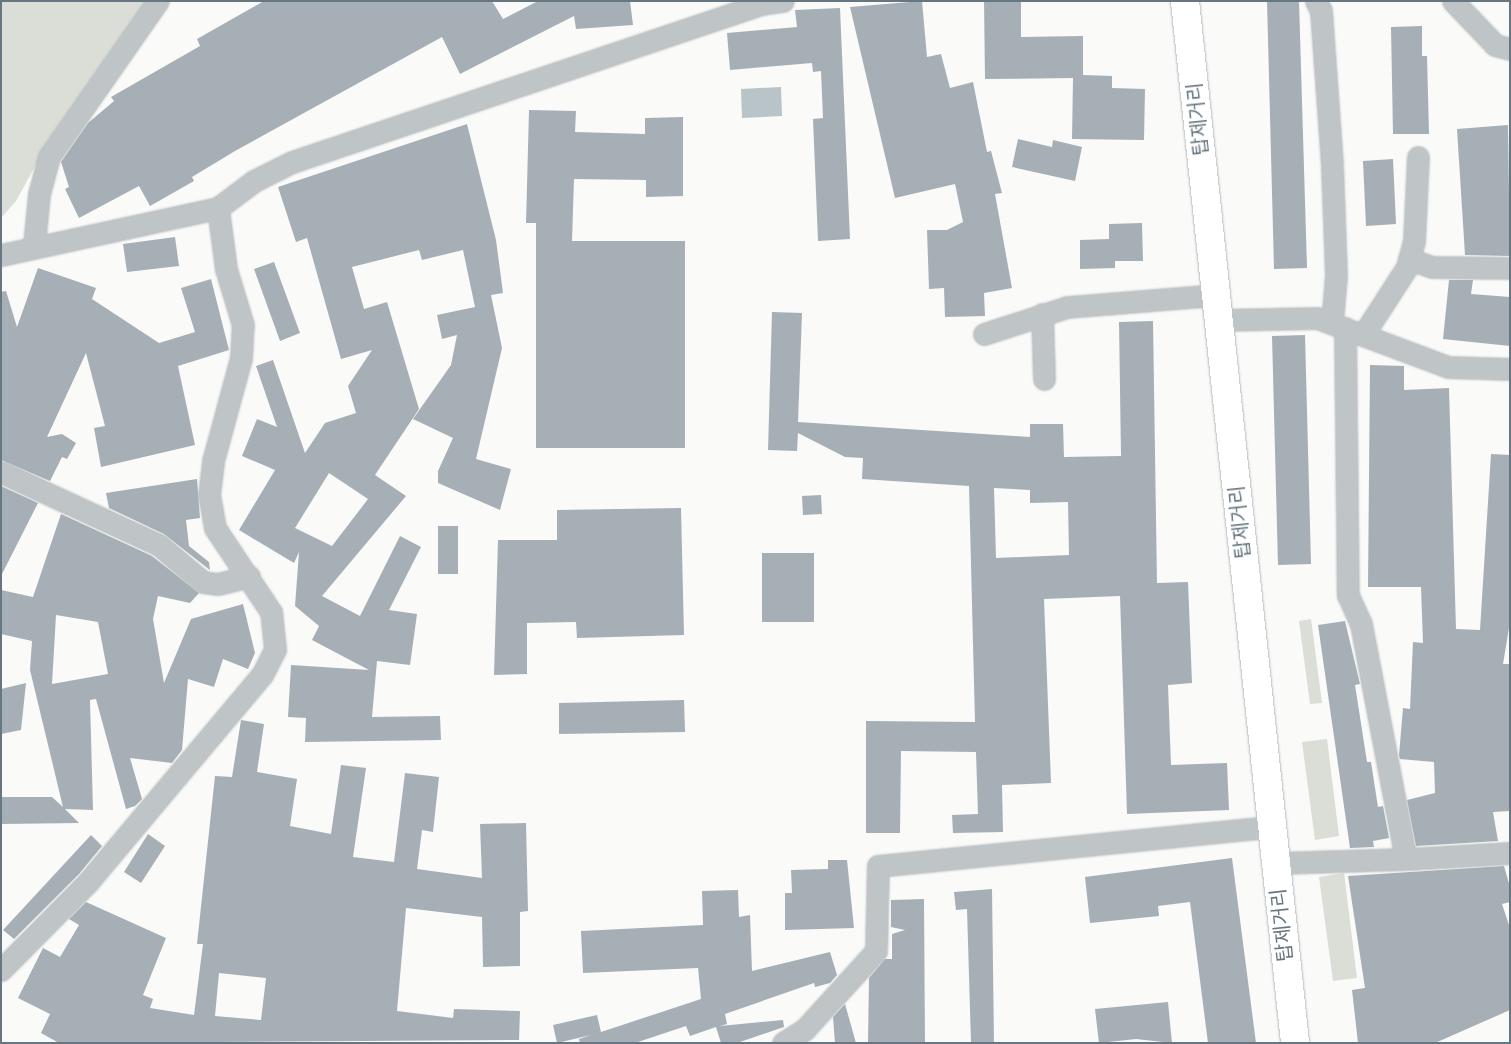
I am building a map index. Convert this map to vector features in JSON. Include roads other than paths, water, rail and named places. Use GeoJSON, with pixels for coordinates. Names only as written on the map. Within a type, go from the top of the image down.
{"type":"FeatureCollection","features":[{"type":"Feature","properties":{"kind":"main road","name":"탑제거리"},"geometry":{"type":"LineString","coordinates":[[1185,1],[1295,1043]]}},
{"type":"Feature","properties":{"kind":"street"},"geometry":{"type":"LineString","coordinates":[[34,245],[39,194],[49,157],[158,1]]}},
{"type":"Feature","properties":{"kind":"street"},"geometry":{"type":"LineString","coordinates":[[1,255],[34,245],[218,208],[292,162],[742,10],[783,1]]}},
{"type":"Feature","properties":{"kind":"street"},"geometry":{"type":"LineString","coordinates":[[1316,1],[1322,11],[1332,166],[1336,275],[1347,328],[1348,595],[1361,624],[1406,859]]}},
{"type":"Feature","properties":{"kind":"street"},"geometry":{"type":"LineString","coordinates":[[1453,1],[1495,45],[1510,50]]}},
{"type":"Feature","properties":{"kind":"street"},"geometry":{"type":"LineString","coordinates":[[1347,328],[1409,259],[1414,241],[1418,157]]}},
{"type":"Feature","properties":{"kind":"street"},"geometry":{"type":"LineString","coordinates":[[1,970],[88,882],[270,664],[276,649],[271,612],[249,576],[215,528],[209,496],[213,461],[241,358],[243,325],[226,269],[218,208]]}},
{"type":"Feature","properties":{"kind":"street"},"geometry":{"type":"LineString","coordinates":[[1409,259],[1432,267],[1510,268]]}},
{"type":"Feature","properties":{"kind":"street"},"geometry":{"type":"LineString","coordinates":[[984,334],[1067,307],[1218,308],[1312,318],[1347,328],[1448,367],[1510,370]]}},
{"type":"Feature","properties":{"kind":"street"},"geometry":{"type":"LineString","coordinates":[[1042,314],[1044,379]]}},
{"type":"Feature","properties":{"kind":"street"},"geometry":{"type":"LineString","coordinates":[[1,472],[159,545],[204,582],[218,584],[249,576]]}},
{"type":"Feature","properties":{"kind":"street"},"geometry":{"type":"LineString","coordinates":[[783,1043],[805,1029],[876,950],[878,866],[1272,827]]}},
{"type":"Feature","properties":{"kind":"street"},"geometry":{"type":"LineString","coordinates":[[1276,863],[1406,859],[1510,852]]}}]}
